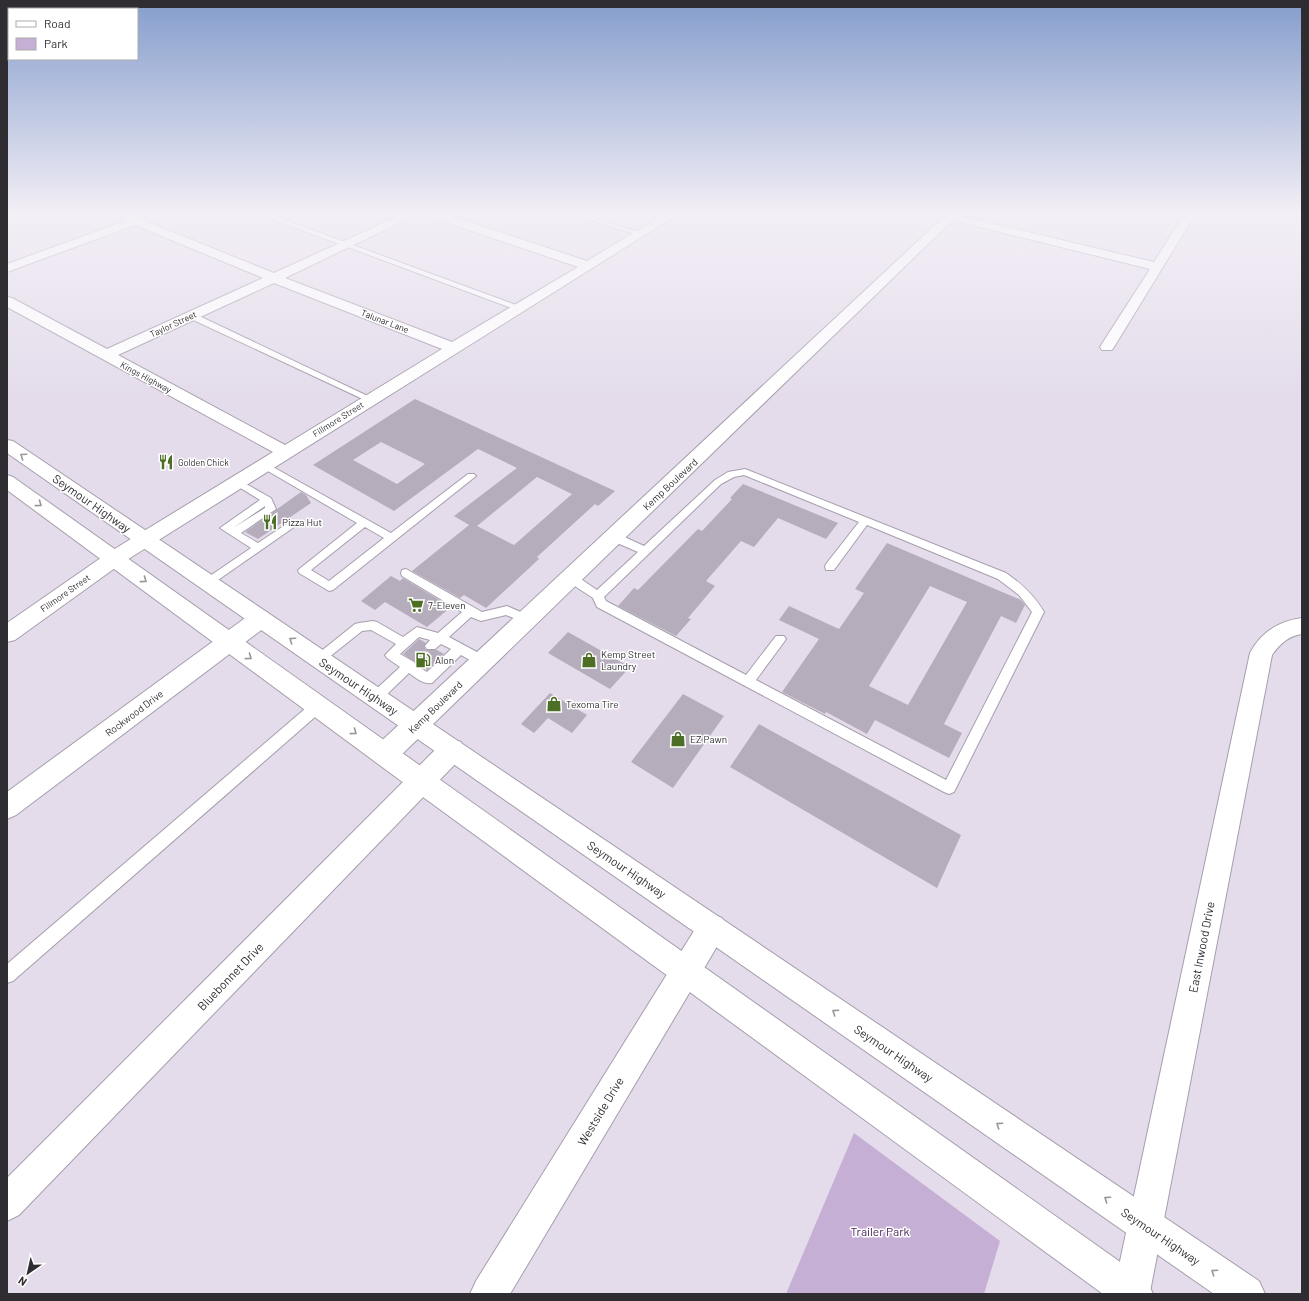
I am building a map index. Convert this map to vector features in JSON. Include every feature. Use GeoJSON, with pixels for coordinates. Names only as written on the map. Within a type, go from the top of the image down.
{"type":"FeatureCollection","features":[{"type":"Feature","properties":{"kind":"street","name":"Talunar Lane"},"geometry":{"type":"LineString","coordinates":[[263,274],[453,348]]}},
{"type":"Feature","properties":{"kind":"street","name":"Taylor Street"},"geometry":{"type":"LineString","coordinates":[[106,355],[283,274]]}},
{"type":"Feature","properties":{"kind":"street","name":"Fillmore Street"},"geometry":{"type":"LineString","coordinates":[[7,634],[115,558],[370,399],[576,274]]}},
{"type":"Feature","properties":{"kind":"street","name":"Kemp Boulevard"},"geometry":{"type":"LineString","coordinates":[[385,754],[528,620],[891,274]]}},
{"type":"Feature","properties":{"kind":"street"},"geometry":{"type":"LineString","coordinates":[[1107,347],[1154,274]]}},
{"type":"Feature","properties":{"kind":"street","name":"Kings Highway"},"geometry":{"type":"LineString","coordinates":[[7,302],[285,452]]}},
{"type":"Feature","properties":{"kind":"street","name":"Seymour Highway"},"geometry":{"type":"LineString","coordinates":[[7,445],[260,619],[376,696],[452,750],[1246,1294]]}},
{"type":"Feature","properties":{"kind":"street"},"geometry":{"type":"LineString","coordinates":[[7,481],[1133,1293]]}},
{"type":"Feature","properties":{"kind":"street","name":"Rockwood Drive"},"geometry":{"type":"LineString","coordinates":[[7,807],[260,619]]}},
{"type":"Feature","properties":{"kind":"street","name":"East Inwood Drive"},"geometry":{"type":"LineString","coordinates":[[1133,1293],[1145,1225],[1261,653],[1271,638],[1283,630],[1302,626]]}},
{"type":"Feature","properties":{"kind":"street","name":"Bluebonnet Drive"},"geometry":{"type":"LineString","coordinates":[[7,1203],[452,750]]}},
{"type":"Feature","properties":{"kind":"street","name":"Westside Drive"},"geometry":{"type":"LineString","coordinates":[[489,1294],[712,928]]}},
{"type":"Feature","properties":{"kind":"lane"},"geometry":{"type":"LineString","coordinates":[[426,274],[520,308]]}},
{"type":"Feature","properties":{"kind":"lane"},"geometry":{"type":"LineString","coordinates":[[192,316],[370,399]]}},
{"type":"Feature","properties":{"kind":"lane"},"geometry":{"type":"LineString","coordinates":[[264,465],[392,538]]}},
{"type":"Feature","properties":{"kind":"lane"},"geometry":{"type":"LineString","coordinates":[[571,578],[598,596],[601,604],[949,788],[1038,612],[1033,601],[1026,593],[1002,576],[745,472],[731,474],[718,482],[598,596]]}},
{"type":"Feature","properties":{"kind":"lane"},"geometry":{"type":"LineString","coordinates":[[365,522],[303,570],[329,586],[471,476]]}},
{"type":"Feature","properties":{"kind":"lane"},"geometry":{"type":"LineString","coordinates":[[237,482],[267,500],[225,528],[258,548]]}},
{"type":"Feature","properties":{"kind":"lane"},"geometry":{"type":"LineString","coordinates":[[830,567],[865,520]]}},
{"type":"Feature","properties":{"kind":"lane"},"geometry":{"type":"LineString","coordinates":[[208,583],[292,525]]}},
{"type":"Feature","properties":{"kind":"lane"},"geometry":{"type":"LineString","coordinates":[[614,537],[645,551]]}},
{"type":"Feature","properties":{"kind":"lane"},"geometry":{"type":"LineString","coordinates":[[406,573],[481,617],[507,610],[528,620]]}},
{"type":"Feature","properties":{"kind":"lane"},"geometry":{"type":"LineString","coordinates":[[431,646],[470,611]]}},
{"type":"Feature","properties":{"kind":"lane"},"geometry":{"type":"LineString","coordinates":[[319,659],[359,627],[373,625],[404,643]]}},
{"type":"Feature","properties":{"kind":"lane"},"geometry":{"type":"LineString","coordinates":[[459,649],[428,679],[391,655],[417,632],[440,638],[484,661]]}},
{"type":"Feature","properties":{"kind":"lane"},"geometry":{"type":"LineString","coordinates":[[747,682],[780,639]]}},
{"type":"Feature","properties":{"kind":"lane"},"geometry":{"type":"LineString","coordinates":[[376,696],[409,666]]}},
{"type":"Feature","properties":{"kind":"lane"},"geometry":{"type":"LineString","coordinates":[[7,975],[318,706]]}},
{"type":"Feature","properties":{"kind":"green space","name":"Trailer Park"},"geometry":{"type":"Polygon","coordinates":[[[854,1133],[1000,1241],[984,1294],[786,1294],[854,1133]]]}},
{"type":"Feature","properties":{"kind":"building"},"geometry":{"type":"Polygon","coordinates":[[[415,399],[615,491],[598,506],[595,504],[537,557],[539,559],[486,608],[464,595],[460,598],[412,571],[469,525],[454,516],[517,468],[478,449],[394,511],[313,465],[415,399]],[[381,442],[353,460],[397,484],[425,464],[381,442]],[[537,477],[477,526],[514,545],[572,494],[537,477]]]}},
{"type":"Feature","properties":{"kind":"building"},"geometry":{"type":"Polygon","coordinates":[[[743,484],[838,523],[826,539],[778,518],[754,547],[741,541],[706,581],[715,586],[688,618],[691,619],[676,636],[618,606],[634,588],[638,590],[698,529],[702,531],[732,499],[730,498],[743,484]]]}},
{"type":"Feature","properties":{"kind":"building","name":"Pizza Hut"},"geometry":{"type":"Polygon","coordinates":[[[301,492],[306,495],[311,503],[258,539],[245,532],[301,492]]]}},
{"type":"Feature","properties":{"kind":"building"},"geometry":{"type":"Polygon","coordinates":[[[887,543],[1021,600],[1025,605],[1016,623],[1001,616],[944,724],[962,733],[949,758],[875,720],[867,734],[826,712],[825,714],[782,692],[819,639],[779,620],[789,606],[839,629],[864,593],[855,589],[887,543]],[[930,586],[869,686],[908,705],[967,602],[930,586]]]}},
{"type":"Feature","properties":{"kind":"building","name":"7-Eleven"},"geometry":{"type":"Polygon","coordinates":[[[391,576],[400,581],[403,578],[451,607],[427,627],[385,602],[375,610],[361,601],[391,576]]]}},
{"type":"Feature","properties":{"kind":"building","name":"Kemp Street Laundry"},"geometry":{"type":"Polygon","coordinates":[[[568,632],[630,667],[610,689],[548,653],[568,632]]]}},
{"type":"Feature","properties":{"kind":"building"},"geometry":{"type":"Polygon","coordinates":[[[419,639],[426,643],[424,646],[426,650],[437,650],[444,654],[427,670],[403,654],[419,639]]]}},
{"type":"Feature","properties":{"kind":"building","name":"Texoma Tire"},"geometry":{"type":"Polygon","coordinates":[[[550,693],[587,715],[572,733],[548,718],[534,733],[521,724],[550,693]]]}},
{"type":"Feature","properties":{"kind":"building","name":"EZ Pawn"},"geometry":{"type":"Polygon","coordinates":[[[683,694],[724,716],[673,788],[631,762],[683,694]]]}},
{"type":"Feature","properties":{"kind":"building"},"geometry":{"type":"Polygon","coordinates":[[[759,724],[961,835],[937,888],[730,767],[759,724]]]}},
{"type":"Feature","properties":{"kind":"place","name":"Golden Chick"},"geometry":{"type":"Point","coordinates":[166,462]}},
{"type":"Feature","properties":{"kind":"place","name":"Pizza Hut"},"geometry":{"type":"Point","coordinates":[270,522]}},
{"type":"Feature","properties":{"kind":"place","name":"7-Eleven"},"geometry":{"type":"Point","coordinates":[416,605]}},
{"type":"Feature","properties":{"kind":"place","name":"Alon"},"geometry":{"type":"Point","coordinates":[423,660]}},
{"type":"Feature","properties":{"kind":"place","name":"Kemp Street Laundry"},"geometry":{"type":"Point","coordinates":[589,660]}},
{"type":"Feature","properties":{"kind":"place","name":"Texoma Tire"},"geometry":{"type":"Point","coordinates":[554,704]}},
{"type":"Feature","properties":{"kind":"place","name":"EZ Pawn"},"geometry":{"type":"Point","coordinates":[678,739]}}]}
